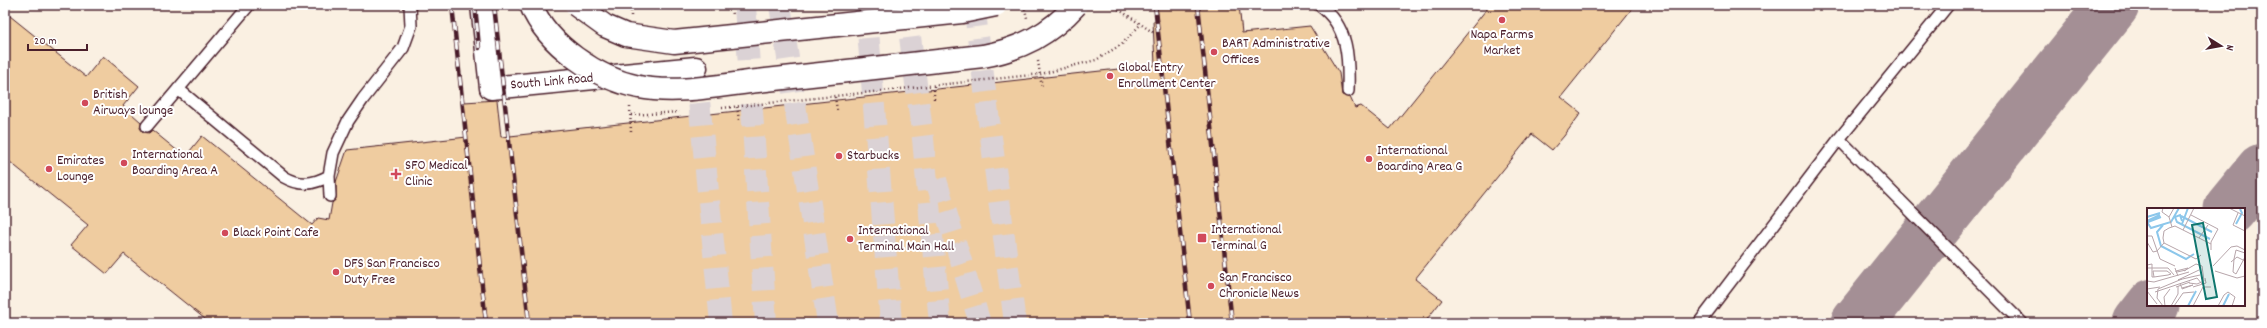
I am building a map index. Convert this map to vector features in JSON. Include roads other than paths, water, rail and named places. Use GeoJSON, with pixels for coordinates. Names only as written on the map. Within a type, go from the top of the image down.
{"type":"FeatureCollection","features":[{"type":"Feature","properties":{"kind":"street","name":"South Link Road"},"geometry":{"type":"LineString","coordinates":[[482,5],[491,88],[696,68]]}},
{"type":"Feature","properties":{"kind":"street"},"geometry":{"type":"LineString","coordinates":[[531,5],[550,33],[580,61],[595,71],[630,85],[658,89],[681,89],[983,56],[1014,49],[1034,40],[1052,28],[1076,5]]}},
{"type":"Feature","properties":{"kind":"street"},"geometry":{"type":"LineString","coordinates":[[576,5],[605,26],[626,35],[674,42],[962,12],[996,5]]}},
{"type":"Feature","properties":{"kind":"lane"},"geometry":{"type":"LineString","coordinates":[[147,126],[249,5]]}},
{"type":"Feature","properties":{"kind":"lane"},"geometry":{"type":"LineString","coordinates":[[330,196],[329,176],[333,153],[348,121],[363,99],[396,58],[408,37],[411,26],[410,5]]}},
{"type":"Feature","properties":{"kind":"lane"},"geometry":{"type":"LineString","coordinates":[[1319,5],[1336,21],[1344,38],[1349,59],[1348,91]]}},
{"type":"Feature","properties":{"kind":"lane"},"geometry":{"type":"LineString","coordinates":[[1699,323],[1839,140],[1948,5]]}},
{"type":"Feature","properties":{"kind":"lane"},"geometry":{"type":"LineString","coordinates":[[178,89],[284,177],[294,182],[307,184],[318,182],[329,176]]}},
{"type":"Feature","properties":{"kind":"lane"},"geometry":{"type":"LineString","coordinates":[[1839,140],[2022,323]]}},
{"type":"Feature","properties":{"kind":"tunnel"},"geometry":{"type":"LineString","coordinates":[[745,5],[766,323]]}},
{"type":"Feature","properties":{"kind":"tunnel"},"geometry":{"type":"LineString","coordinates":[[780,5],[828,323]]}},
{"type":"Feature","properties":{"kind":"tunnel"},"geometry":{"type":"LineString","coordinates":[[866,5],[891,323]]}},
{"type":"Feature","properties":{"kind":"tunnel"},"geometry":{"type":"LineString","coordinates":[[906,5],[923,139],[940,323]]}},
{"type":"Feature","properties":{"kind":"tunnel"},"geometry":{"type":"LineString","coordinates":[[974,5],[1015,323]]}},
{"type":"Feature","properties":{"kind":"tunnel"},"geometry":{"type":"LineString","coordinates":[[696,70],[721,323]]}},
{"type":"Feature","properties":{"kind":"tunnel"},"geometry":{"type":"LineString","coordinates":[[936,180],[980,323]]}},
{"type":"Feature","properties":{"kind":"railway"},"geometry":{"type":"LineString","coordinates":[[452,5],[486,323]]}},
{"type":"Feature","properties":{"kind":"railway"},"geometry":{"type":"LineString","coordinates":[[475,5],[479,48]]}},
{"type":"Feature","properties":{"kind":"railway"},"geometry":{"type":"LineString","coordinates":[[494,5],[529,323]]}},
{"type":"Feature","properties":{"kind":"railway"},"geometry":{"type":"LineString","coordinates":[[1155,5],[1190,323]]}},
{"type":"Feature","properties":{"kind":"railway"},"geometry":{"type":"LineString","coordinates":[[1198,5],[1232,323]]}},
{"type":"Feature","properties":{"kind":"place","name":"Napa Farms Market"},"geometry":{"type":"Point","coordinates":[1502,20]}},
{"type":"Feature","properties":{"kind":"place","name":"BART Administrative Offices"},"geometry":{"type":"Point","coordinates":[1214,52]}},
{"type":"Feature","properties":{"kind":"place","name":"Global Entry Enrollment Center"},"geometry":{"type":"Point","coordinates":[1110,76]}},
{"type":"Feature","properties":{"kind":"place","name":"British Airways lounge"},"geometry":{"type":"Point","coordinates":[85,103]}},
{"type":"Feature","properties":{"kind":"place","name":"Starbucks"},"geometry":{"type":"Point","coordinates":[839,156]}},
{"type":"Feature","properties":{"kind":"place","name":"International Boarding Area G"},"geometry":{"type":"Point","coordinates":[1369,159]}},
{"type":"Feature","properties":{"kind":"place","name":"International Boarding Area A"},"geometry":{"type":"Point","coordinates":[124,163]}},
{"type":"Feature","properties":{"kind":"place","name":"Emirates Lounge"},"geometry":{"type":"Point","coordinates":[49,169]}},
{"type":"Feature","properties":{"kind":"place","name":"SFO Medical Clinic"},"geometry":{"type":"Point","coordinates":[396,174]}},
{"type":"Feature","properties":{"kind":"place","name":"Black Point Cafe"},"geometry":{"type":"Point","coordinates":[225,233]}},
{"type":"Feature","properties":{"kind":"place","name":"International Terminal G"},"geometry":{"type":"Point","coordinates":[1202,238]}},
{"type":"Feature","properties":{"kind":"place","name":"International Terminal Main Hall"},"geometry":{"type":"Point","coordinates":[850,239]}},
{"type":"Feature","properties":{"kind":"place","name":"DFS San Francisco Duty Free"},"geometry":{"type":"Point","coordinates":[336,272]}},
{"type":"Feature","properties":{"kind":"place","name":"San Francisco Chronicle News"},"geometry":{"type":"Point","coordinates":[1211,286]}}]}
